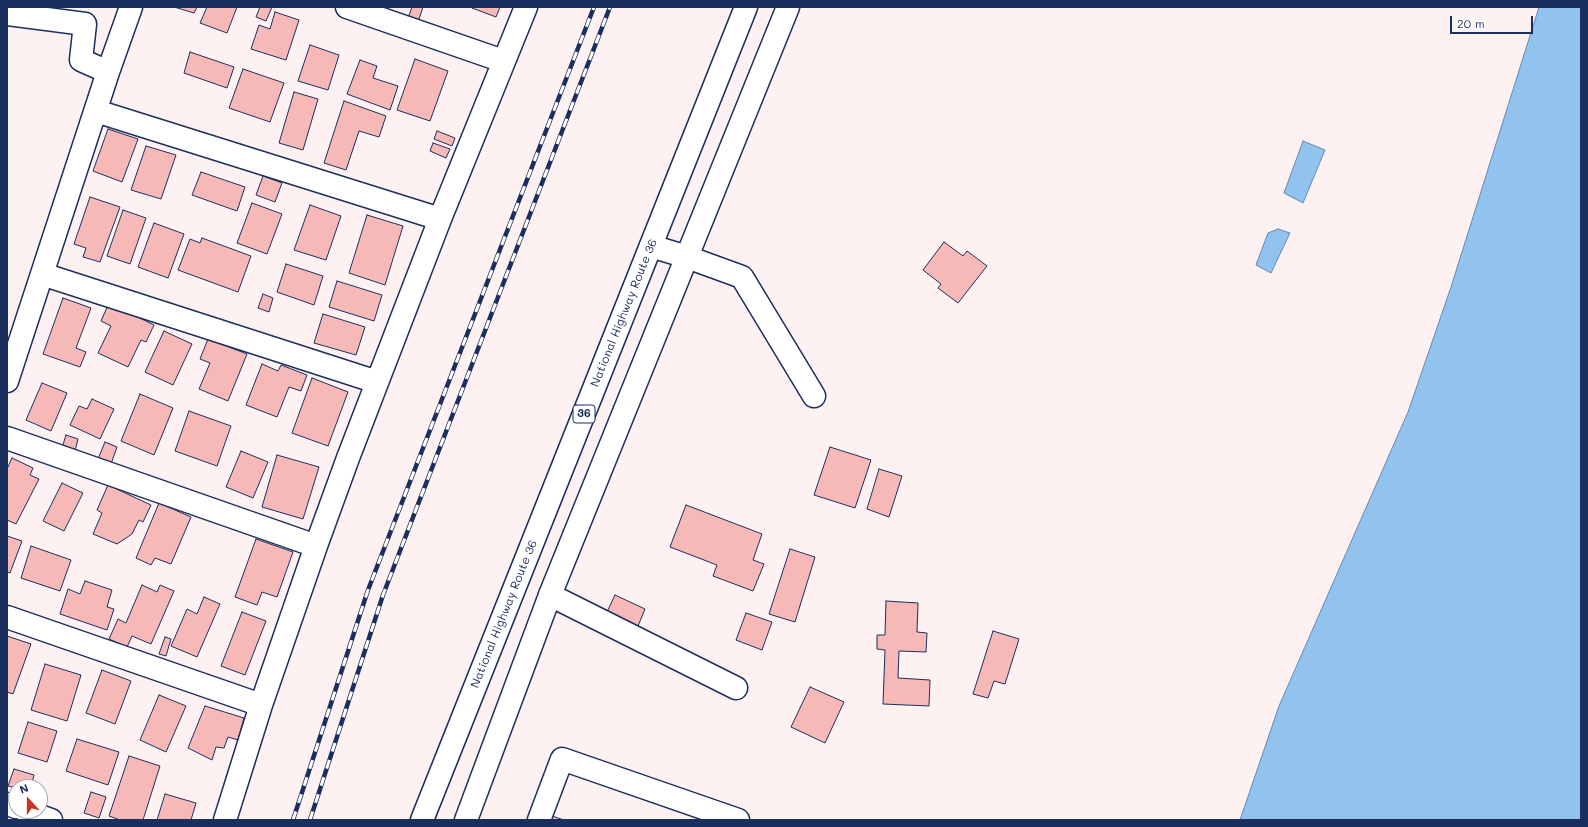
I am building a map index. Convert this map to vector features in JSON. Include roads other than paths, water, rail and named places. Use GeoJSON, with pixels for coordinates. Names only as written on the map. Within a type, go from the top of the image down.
{"type":"FeatureCollection","features":[{"type":"Feature","properties":{"kind":"main road"},"geometry":{"type":"LineString","coordinates":[[7,381],[108,72],[131,7]]}},
{"type":"Feature","properties":{"kind":"main road"},"geometry":{"type":"LineString","coordinates":[[347,7],[503,61]]}},
{"type":"Feature","properties":{"kind":"main road"},"geometry":{"type":"LineString","coordinates":[[225,820],[261,705],[316,546],[440,219],[526,7]]}},
{"type":"Feature","properties":{"kind":"main road","name":"National Highway Route 36"},"geometry":{"type":"LineString","coordinates":[[422,820],[746,7]]}},
{"type":"Feature","properties":{"kind":"main road"},"geometry":{"type":"LineString","coordinates":[[466,820],[550,595],[788,7]]}},
{"type":"Feature","properties":{"kind":"main road"},"geometry":{"type":"LineString","coordinates":[[8,14],[85,24],[81,60],[108,72]]}},
{"type":"Feature","properties":{"kind":"main road"},"geometry":{"type":"LineString","coordinates":[[96,111],[440,219]]}},
{"type":"Feature","properties":{"kind":"main road"},"geometry":{"type":"LineString","coordinates":[[651,246],[742,277],[814,396]]}},
{"type":"Feature","properties":{"kind":"main road"},"geometry":{"type":"LineString","coordinates":[[42,274],[377,382]]}},
{"type":"Feature","properties":{"kind":"main road"},"geometry":{"type":"LineString","coordinates":[[7,438],[316,546]]}},
{"type":"Feature","properties":{"kind":"main road"},"geometry":{"type":"LineString","coordinates":[[550,595],[736,688]]}},
{"type":"Feature","properties":{"kind":"main road"},"geometry":{"type":"LineString","coordinates":[[7,617],[261,705]]}},
{"type":"Feature","properties":{"kind":"main road"},"geometry":{"type":"LineString","coordinates":[[539,820],[562,759],[738,820]]}},
{"type":"Feature","properties":{"kind":"water"},"geometry":{"type":"Polygon","coordinates":[[[1539,7],[1581,7],[1581,820],[1240,820],[1279,706],[1408,412],[1451,287],[1539,7]]]}},
{"type":"Feature","properties":{"kind":"water"},"geometry":{"type":"Polygon","coordinates":[[[1303,141],[1325,150],[1303,203],[1284,193],[1303,141]]]}},
{"type":"Feature","properties":{"kind":"water"},"geometry":{"type":"Polygon","coordinates":[[[1278,229],[1290,233],[1271,273],[1256,265],[1268,233],[1278,229]]]}},
{"type":"Feature","properties":{"kind":"railway"},"geometry":{"type":"LineString","coordinates":[[293,820],[368,590],[594,7]]}},
{"type":"Feature","properties":{"kind":"railway"},"geometry":{"type":"LineString","coordinates":[[310,820],[383,595],[610,7]]}}]}
